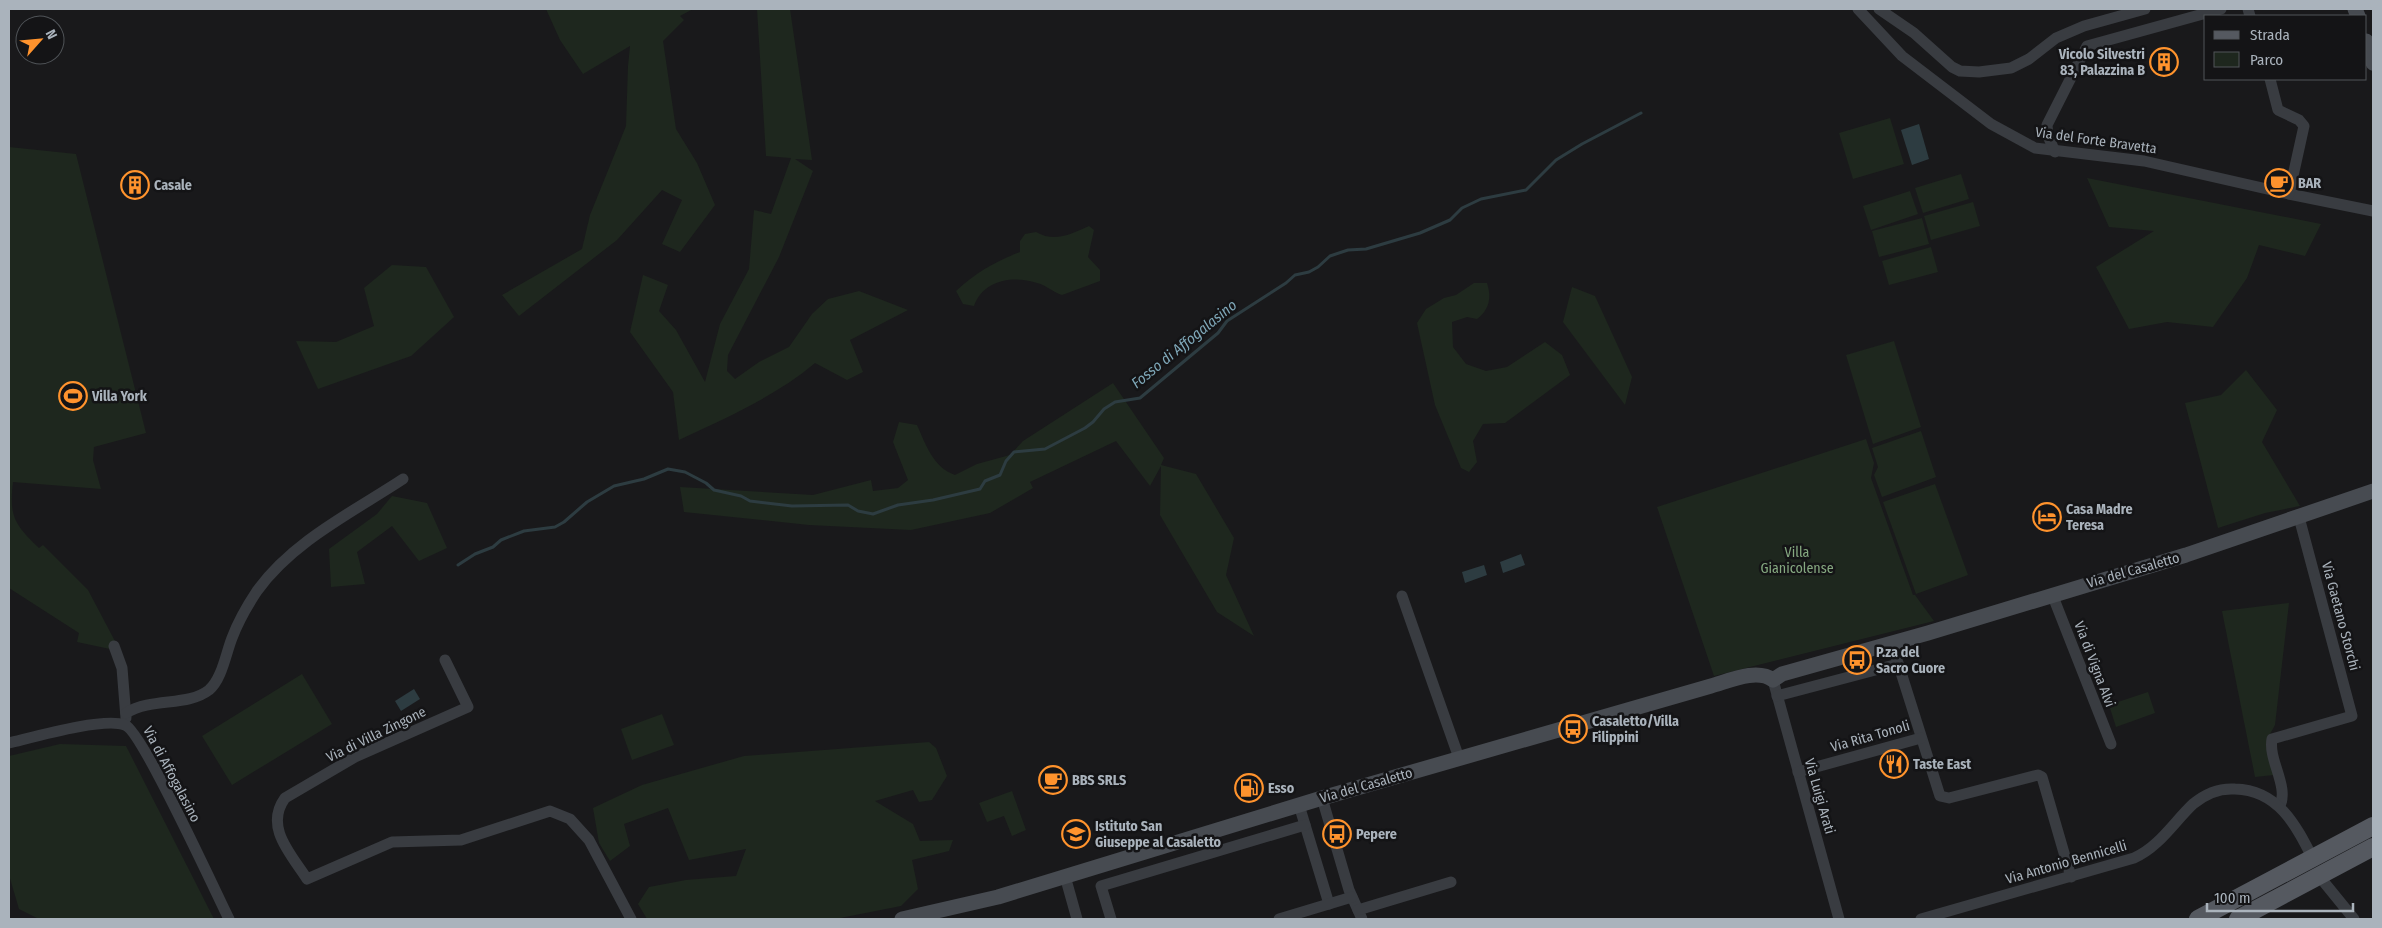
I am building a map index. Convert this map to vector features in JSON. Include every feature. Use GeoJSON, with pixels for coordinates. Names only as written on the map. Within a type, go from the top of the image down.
{"type":"FeatureCollection","features":[{"type":"Feature","properties":{"kind":"main road"},"geometry":{"type":"LineString","coordinates":[[2198,919],[2373,826]]}},
{"type":"Feature","properties":{"kind":"main road"},"geometry":{"type":"LineString","coordinates":[[2238,919],[2373,847]]}},
{"type":"Feature","properties":{"kind":"street","name":"Via del Forte Bravetta"},"geometry":{"type":"LineString","coordinates":[[1858,9],[1902,56],[1967,106],[2024,144],[2041,150],[2055,152],[2144,161],[2373,211]]}},
{"type":"Feature","properties":{"kind":"street"},"geometry":{"type":"LineString","coordinates":[[1879,9],[1914,33],[1956,69],[1979,72],[2015,66],[2028,59],[2056,38],[2084,26],[2145,9]]}},
{"type":"Feature","properties":{"kind":"street"},"geometry":{"type":"LineString","coordinates":[[2055,152],[2048,136],[2047,125],[2085,48],[2102,40],[2221,9]]}},
{"type":"Feature","properties":{"kind":"street"},"geometry":{"type":"LineString","coordinates":[[2367,44],[2373,63]]}},
{"type":"Feature","properties":{"kind":"street"},"geometry":{"type":"LineString","coordinates":[[2270,80],[2278,110],[2300,120],[2304,126],[2289,194]]}},
{"type":"Feature","properties":{"kind":"street"},"geometry":{"type":"LineString","coordinates":[[126,713],[146,704],[184,700],[208,690],[218,675],[239,621],[267,579],[315,536],[403,479]]}},
{"type":"Feature","properties":{"kind":"street","name":"Via del Casaletto"},"geometry":{"type":"LineString","coordinates":[[902,919],[990,899],[1322,798],[1746,677],[1765,676],[1773,680],[1782,674],[1892,644],[2194,552],[2373,491]]}},
{"type":"Feature","properties":{"kind":"street","name":"Via Gaetano Storchi"},"geometry":{"type":"LineString","coordinates":[[2280,806],[2282,792],[2274,762],[2272,739],[2352,716],[2300,521]]}},
{"type":"Feature","properties":{"kind":"street","name":"Via di Vigna Alvi"},"geometry":{"type":"LineString","coordinates":[[2052,594],[2111,744]]}},
{"type":"Feature","properties":{"kind":"street"},"geometry":{"type":"LineString","coordinates":[[1402,596],[1459,758]]}},
{"type":"Feature","properties":{"kind":"street"},"geometry":{"type":"LineString","coordinates":[[1892,644],[1920,738],[1938,792],[1942,798],[1949,798],[2038,775],[2042,777],[2071,877]]}},
{"type":"Feature","properties":{"kind":"street"},"geometry":{"type":"LineString","coordinates":[[114,646],[122,668],[127,725]]}},
{"type":"Feature","properties":{"kind":"street","name":"Via di Villa Zingone"},"geometry":{"type":"LineString","coordinates":[[445,660],[468,707],[355,757],[285,798],[278,809],[277,826],[281,836],[307,879],[392,842],[461,840],[550,811],[570,819],[589,840],[631,919]]}},
{"type":"Feature","properties":{"kind":"street"},"geometry":{"type":"LineString","coordinates":[[1777,696],[1898,664]]}},
{"type":"Feature","properties":{"kind":"street","name":"Via Luigi Arati"},"geometry":{"type":"LineString","coordinates":[[1773,680],[1840,919]]}},
{"type":"Feature","properties":{"kind":"street","name":"Via di Affogalasino"},"geometry":{"type":"LineString","coordinates":[[9,743],[90,726],[116,723],[127,725],[137,735],[229,919]]}},
{"type":"Feature","properties":{"kind":"street","name":"Via Rita Tonoli"},"geometry":{"type":"LineString","coordinates":[[1798,772],[1920,738]]}},
{"type":"Feature","properties":{"kind":"street","name":"Via Antonio Bennicelli"},"geometry":{"type":"LineString","coordinates":[[1921,919],[2142,855],[2195,803],[2215,791],[2228,789],[2250,790],[2262,794],[2280,806],[2289,817],[2313,859]]}},
{"type":"Feature","properties":{"kind":"street"},"geometry":{"type":"LineString","coordinates":[[1322,798],[1352,897],[1360,915],[1451,882]]}},
{"type":"Feature","properties":{"kind":"street"},"geometry":{"type":"LineString","coordinates":[[1299,805],[1329,904]]}},
{"type":"Feature","properties":{"kind":"street"},"geometry":{"type":"LineString","coordinates":[[1111,919],[1101,886],[1305,825]]}},
{"type":"Feature","properties":{"kind":"street"},"geometry":{"type":"LineString","coordinates":[[1065,876],[1077,919]]}},
{"type":"Feature","properties":{"kind":"street"},"geometry":{"type":"LineString","coordinates":[[2319,876],[2354,919]]}},
{"type":"Feature","properties":{"kind":"street"},"geometry":{"type":"LineString","coordinates":[[2247,894],[2256,910]]}},
{"type":"Feature","properties":{"kind":"street"},"geometry":{"type":"LineString","coordinates":[[1279,919],[1352,897]]}},
{"type":"Feature","properties":{"kind":"green space"},"geometry":{"type":"Polygon","coordinates":[[[546,9],[693,9],[680,16],[684,20],[663,41],[676,129],[697,163],[715,205],[680,252],[662,244],[682,200],[662,190],[617,240],[519,316],[502,295],[582,249],[590,215],[626,126],[630,46],[583,74],[560,40],[546,9]]]}},
{"type":"Feature","properties":{"kind":"green space"},"geometry":{"type":"Polygon","coordinates":[[[757,9],[790,9],[812,160],[795,159],[813,171],[779,257],[728,355],[727,371],[735,379],[759,362],[789,347],[812,314],[828,299],[859,291],[908,310],[850,340],[863,372],[847,380],[815,363],[767,396],[679,440],[673,392],[630,332],[643,275],[668,285],[659,311],[676,330],[705,382],[720,324],[749,269],[754,210],[771,214],[791,158],[766,156],[757,9]]]}},
{"type":"Feature","properties":{"kind":"green space"},"geometry":{"type":"Polygon","coordinates":[[[1890,118],[1904,164],[1853,179],[1839,133],[1890,118]]]}},
{"type":"Feature","properties":{"kind":"green space","name":"Villa York"},"geometry":{"type":"Polygon","coordinates":[[[9,147],[76,154],[146,433],[94,447],[93,460],[101,489],[13,482],[13,511],[19,526],[39,548],[43,545],[88,590],[117,645],[110,649],[77,642],[79,633],[9,588],[9,147]]]}},
{"type":"Feature","properties":{"kind":"green space"},"geometry":{"type":"Polygon","coordinates":[[[1961,174],[1969,199],[1923,213],[1915,188],[1961,174]]]}},
{"type":"Feature","properties":{"kind":"green space"},"geometry":{"type":"Polygon","coordinates":[[[2087,178],[2321,224],[2305,256],[2259,245],[2247,278],[2213,327],[2167,322],[2129,329],[2096,267],[2154,231],[2109,227],[2087,178]]]}},
{"type":"Feature","properties":{"kind":"green space"},"geometry":{"type":"Polygon","coordinates":[[[1910,191],[1918,214],[1871,230],[1863,206],[1910,191]]]}},
{"type":"Feature","properties":{"kind":"green space"},"geometry":{"type":"Polygon","coordinates":[[[1973,202],[1980,226],[1931,240],[1924,216],[1973,202]]]}},
{"type":"Feature","properties":{"kind":"green space"},"geometry":{"type":"Polygon","coordinates":[[[1922,218],[1929,244],[1879,257],[1872,231],[1922,218]]]}},
{"type":"Feature","properties":{"kind":"green space"},"geometry":{"type":"Polygon","coordinates":[[[1089,226],[1094,230],[1088,257],[1100,270],[1100,281],[1062,295],[1037,283],[1009,280],[992,285],[984,290],[974,306],[963,304],[956,291],[986,268],[1020,252],[1020,241],[1025,234],[1036,232],[1056,237],[1089,226]]]}},
{"type":"Feature","properties":{"kind":"green space"},"geometry":{"type":"Polygon","coordinates":[[[1931,247],[1938,272],[1889,285],[1882,261],[1931,247]]]}},
{"type":"Feature","properties":{"kind":"green space"},"geometry":{"type":"Polygon","coordinates":[[[392,265],[426,267],[454,317],[411,356],[318,389],[296,341],[336,342],[374,326],[364,288],[392,265]]]}},
{"type":"Feature","properties":{"kind":"green space"},"geometry":{"type":"Polygon","coordinates":[[[1474,283],[1487,283],[1489,299],[1487,308],[1477,319],[1467,317],[1452,322],[1453,347],[1466,364],[1486,371],[1507,367],[1545,342],[1562,355],[1570,375],[1505,423],[1483,424],[1473,441],[1477,462],[1469,472],[1461,468],[1435,405],[1417,323],[1426,309],[1444,298],[1456,295],[1474,283]]]}},
{"type":"Feature","properties":{"kind":"green space"},"geometry":{"type":"Polygon","coordinates":[[[1572,287],[1595,296],[1632,377],[1625,405],[1563,322],[1572,287]]]}},
{"type":"Feature","properties":{"kind":"green space"},"geometry":{"type":"Polygon","coordinates":[[[1894,341],[1921,427],[1873,444],[1846,355],[1894,341]]]}},
{"type":"Feature","properties":{"kind":"green space"},"geometry":{"type":"Polygon","coordinates":[[[2246,370],[2277,410],[2262,442],[2300,506],[2265,513],[2218,528],[2185,403],[2221,395],[2246,370]]]}},
{"type":"Feature","properties":{"kind":"green space"},"geometry":{"type":"Polygon","coordinates":[[[1113,383],[1164,458],[1161,465],[1196,474],[1234,538],[1226,575],[1254,636],[1217,612],[1160,515],[1161,466],[1150,486],[1116,441],[1030,482],[1033,488],[990,513],[911,530],[809,525],[684,512],[680,487],[813,495],[871,480],[873,491],[898,488],[908,480],[893,442],[899,422],[917,425],[927,448],[936,461],[941,467],[955,475],[977,464],[1010,455],[1023,441],[1113,383]]]}},
{"type":"Feature","properties":{"kind":"green space"},"geometry":{"type":"Polygon","coordinates":[[[1921,431],[1936,477],[1882,497],[1874,475],[1878,467],[1872,448],[1921,431]]]}},
{"type":"Feature","properties":{"kind":"green space","name":"Villa Gianicolense"},"geometry":{"type":"Polygon","coordinates":[[[1866,439],[1874,463],[1871,478],[1913,595],[1915,595],[1934,621],[1714,676],[1657,507],[1866,439]]]}},
{"type":"Feature","properties":{"kind":"green space"},"geometry":{"type":"Polygon","coordinates":[[[1935,484],[1968,575],[1916,594],[1883,502],[1935,484]]]}},
{"type":"Feature","properties":{"kind":"green space"},"geometry":{"type":"Polygon","coordinates":[[[392,496],[427,503],[447,548],[419,561],[392,526],[357,552],[365,584],[331,587],[329,549],[377,514],[392,496]]]}},
{"type":"Feature","properties":{"kind":"green space"},"geometry":{"type":"Polygon","coordinates":[[[2289,603],[2275,725],[2269,736],[2274,775],[2255,777],[2222,611],[2289,603]]]}},
{"type":"Feature","properties":{"kind":"green space"},"geometry":{"type":"Polygon","coordinates":[[[302,674],[332,724],[232,785],[202,736],[302,674]]]}},
{"type":"Feature","properties":{"kind":"green space"},"geometry":{"type":"Polygon","coordinates":[[[2148,692],[2155,713],[2116,727],[2109,705],[2148,692]]]}},
{"type":"Feature","properties":{"kind":"green space"},"geometry":{"type":"Polygon","coordinates":[[[662,714],[674,745],[632,760],[621,729],[662,714]]]}},
{"type":"Feature","properties":{"kind":"green space"},"geometry":{"type":"Polygon","coordinates":[[[929,742],[936,748],[947,776],[932,800],[919,802],[913,790],[875,801],[913,824],[920,841],[953,840],[949,851],[912,860],[918,889],[901,906],[835,919],[647,919],[638,904],[649,887],[686,880],[736,876],[746,849],[689,860],[668,808],[624,824],[630,846],[610,861],[599,843],[593,808],[642,785],[744,756],[929,742]]]}},
{"type":"Feature","properties":{"kind":"green space"},"geometry":{"type":"Polygon","coordinates":[[[60,744],[126,746],[214,919],[39,919],[19,909],[9,875],[9,756],[60,744]]]}},
{"type":"Feature","properties":{"kind":"green space"},"geometry":{"type":"Polygon","coordinates":[[[1012,791],[1026,830],[1012,836],[1004,816],[987,822],[979,803],[1012,791]]]}},
{"type":"Feature","properties":{"kind":"shaded area"},"geometry":{"type":"Polygon","coordinates":[[[1919,124],[1929,159],[1912,165],[1901,130],[1919,124]]]}},
{"type":"Feature","properties":{"kind":"shaded area"},"geometry":{"type":"Polygon","coordinates":[[[1521,554],[1525,565],[1503,573],[1500,562],[1521,554]]]}},
{"type":"Feature","properties":{"kind":"shaded area"},"geometry":{"type":"Polygon","coordinates":[[[1484,565],[1487,575],[1465,583],[1462,572],[1484,565]]]}},
{"type":"Feature","properties":{"kind":"shaded area"},"geometry":{"type":"Polygon","coordinates":[[[414,689],[420,699],[401,711],[395,701],[414,689]]]}},
{"type":"Feature","properties":{"kind":"waterway","name":"Fosso di Affogalasino"},"geometry":{"type":"LineString","coordinates":[[458,565],[475,554],[493,547],[501,540],[524,531],[555,527],[564,522],[587,502],[614,486],[644,479],[668,469],[685,472],[706,483],[714,490],[741,496],[750,501],[792,506],[848,505],[858,511],[873,514],[898,505],[933,500],[980,489],[985,481],[1000,475],[1006,461],[1014,452],[1045,449],[1085,428],[1104,409],[1115,402],[1140,398],[1218,333],[1227,321],[1286,283],[1295,275],[1309,272],[1330,256],[1348,250],[1366,249],[1420,233],[1450,220],[1462,208],[1481,199],[1526,190],[1556,160],[1641,113]]}},
{"type":"Feature","properties":{"kind":"place","name":"Vicolo Silvestri 83, Palazzina B"},"geometry":{"type":"Point","coordinates":[2164,62]}},
{"type":"Feature","properties":{"kind":"place","name":"BAR"},"geometry":{"type":"Point","coordinates":[2279,183]}},
{"type":"Feature","properties":{"kind":"place","name":"Casale"},"geometry":{"type":"Point","coordinates":[135,185]}},
{"type":"Feature","properties":{"kind":"place","name":"Villa York"},"geometry":{"type":"Point","coordinates":[73,396]}},
{"type":"Feature","properties":{"kind":"place","name":"Casa Madre Teresa"},"geometry":{"type":"Point","coordinates":[2047,517]}},
{"type":"Feature","properties":{"kind":"place","name":"P.za del Sacro Cuore"},"geometry":{"type":"Point","coordinates":[1857,660]}},
{"type":"Feature","properties":{"kind":"place","name":"Casaletto/Villa Filippini"},"geometry":{"type":"Point","coordinates":[1573,729]}},
{"type":"Feature","properties":{"kind":"place","name":"Taste East"},"geometry":{"type":"Point","coordinates":[1894,764]}},
{"type":"Feature","properties":{"kind":"place","name":"BBS SRLS"},"geometry":{"type":"Point","coordinates":[1053,780]}},
{"type":"Feature","properties":{"kind":"place","name":"Esso"},"geometry":{"type":"Point","coordinates":[1249,788]}},
{"type":"Feature","properties":{"kind":"place","name":"Istituto San Giuseppe al Casaletto"},"geometry":{"type":"Point","coordinates":[1076,834]}},
{"type":"Feature","properties":{"kind":"place","name":"Pepere"},"geometry":{"type":"Point","coordinates":[1337,834]}}]}
